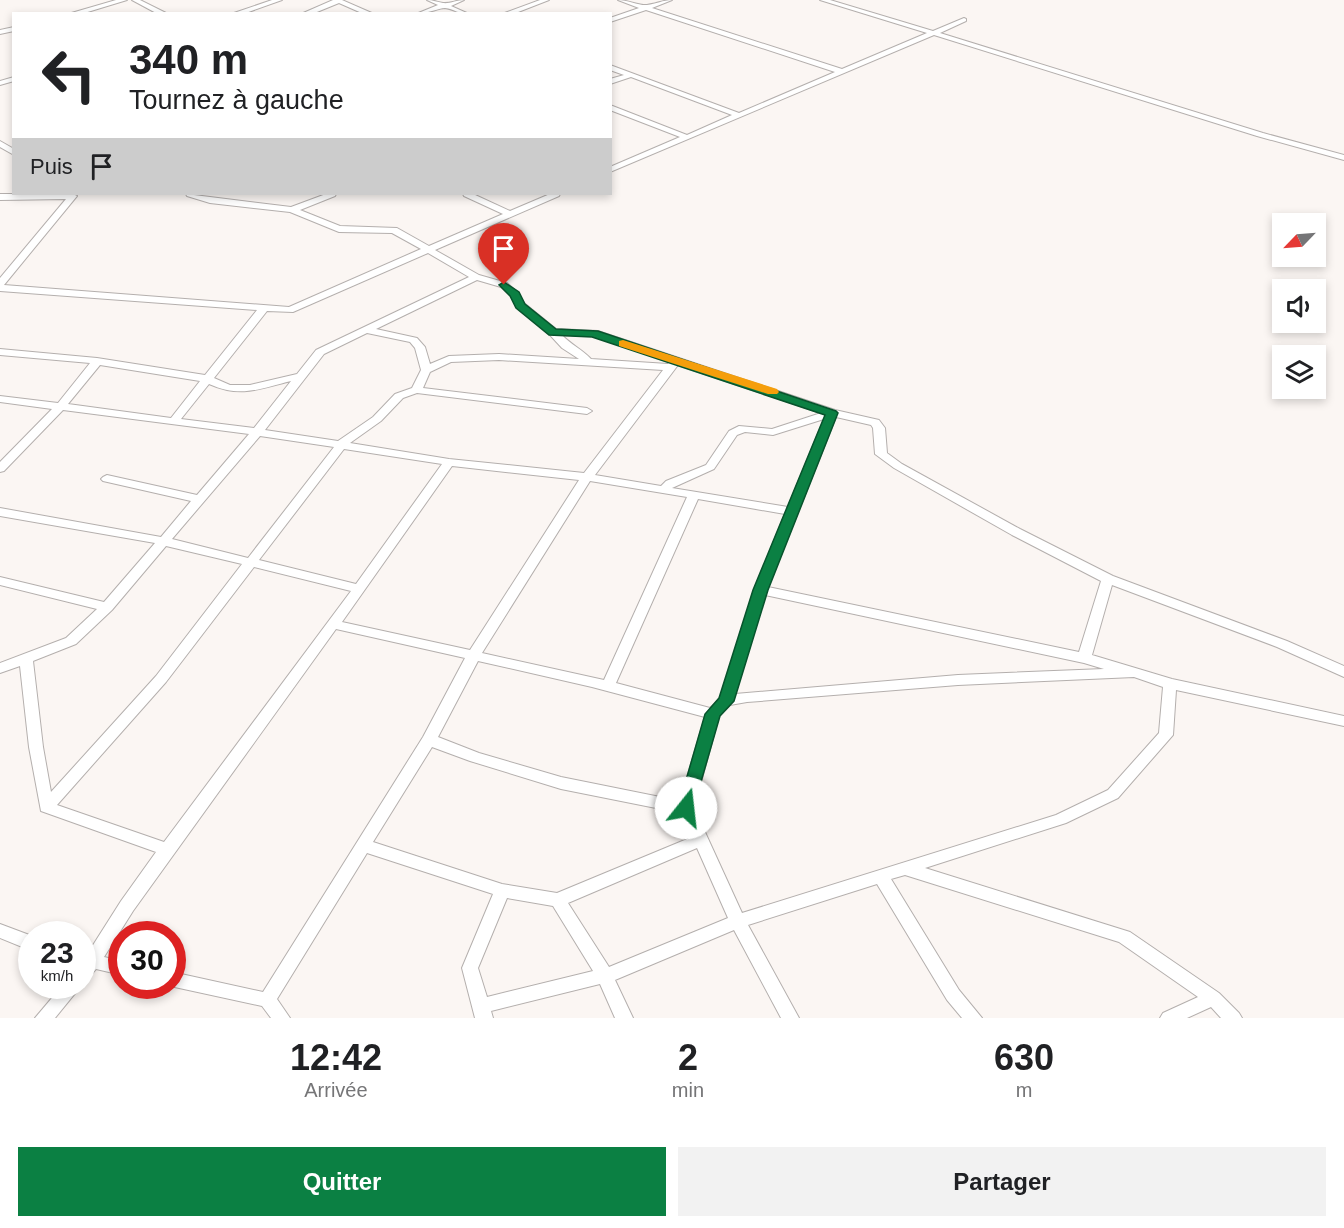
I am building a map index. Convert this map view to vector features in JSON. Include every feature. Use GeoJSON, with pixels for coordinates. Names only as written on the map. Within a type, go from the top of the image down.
{"type":"FeatureCollection","features":[{"type":"Feature","properties":{"kind":"street"},"geometry":{"type":"LineString","coordinates":[[85,12],[124,0]]}},
{"type":"Feature","properties":{"kind":"street"},"geometry":{"type":"LineString","coordinates":[[135,0],[161,12]]}},
{"type":"Feature","properties":{"kind":"street"},"geometry":{"type":"LineString","coordinates":[[240,12],[279,0]]}},
{"type":"Feature","properties":{"kind":"street"},"geometry":{"type":"LineString","coordinates":[[430,0],[461,12]]}},
{"type":"Feature","properties":{"kind":"street"},"geometry":{"type":"LineString","coordinates":[[425,12],[461,0]]}},
{"type":"Feature","properties":{"kind":"street"},"geometry":{"type":"LineString","coordinates":[[512,12],[546,0]]}},
{"type":"Feature","properties":{"kind":"street"},"geometry":{"type":"LineString","coordinates":[[621,0],[840,71]]}},
{"type":"Feature","properties":{"kind":"street"},"geometry":{"type":"LineString","coordinates":[[612,19],[669,0]]}},
{"type":"Feature","properties":{"kind":"street"},"geometry":{"type":"LineString","coordinates":[[823,0],[1185,110],[1264,138],[1344,158]]}},
{"type":"Feature","properties":{"kind":"street"},"geometry":{"type":"LineString","coordinates":[[309,12],[338,1],[366,12]]}},
{"type":"Feature","properties":{"kind":"street"},"geometry":{"type":"LineString","coordinates":[[612,169],[931,32],[964,20]]}},
{"type":"Feature","properties":{"kind":"street"},"geometry":{"type":"LineString","coordinates":[[612,68],[738,114]]}},
{"type":"Feature","properties":{"kind":"street"},"geometry":{"type":"LineString","coordinates":[[612,81],[630,75]]}},
{"type":"Feature","properties":{"kind":"street"},"geometry":{"type":"LineString","coordinates":[[612,108],[686,137]]}},
{"type":"Feature","properties":{"kind":"street"},"geometry":{"type":"LineString","coordinates":[[0,196],[72,195]]}},
{"type":"Feature","properties":{"kind":"street"},"geometry":{"type":"LineString","coordinates":[[0,284],[72,195]]}},
{"type":"Feature","properties":{"kind":"street"},"geometry":{"type":"LineString","coordinates":[[193,195],[210,200],[291,210],[339,229],[394,230],[476,277],[504,285],[515,295],[520,305],[553,332],[566,346],[585,358],[586,361],[581,363]]}},
{"type":"Feature","properties":{"kind":"street"},"geometry":{"type":"LineString","coordinates":[[291,210],[329,195]]}},
{"type":"Feature","properties":{"kind":"street"},"geometry":{"type":"LineString","coordinates":[[469,195],[510,214]]}},
{"type":"Feature","properties":{"kind":"street"},"geometry":{"type":"LineString","coordinates":[[0,288],[290,310],[554,195]]}},
{"type":"Feature","properties":{"kind":"street"},"geometry":{"type":"LineString","coordinates":[[0,668],[71,641],[107,607],[257,432],[320,352],[476,277]]}},
{"type":"Feature","properties":{"kind":"street"},"geometry":{"type":"LineString","coordinates":[[174,421],[264,308]]}},
{"type":"Feature","properties":{"kind":"street"},"geometry":{"type":"LineString","coordinates":[[366,330],[413,340],[420,347],[426,370]]}},
{"type":"Feature","properties":{"kind":"street"},"geometry":{"type":"LineString","coordinates":[[553,332],[594,333],[672,364],[776,393],[832,413],[875,422],[879,428],[881,454],[898,466],[1108,579],[1282,644],[1344,672]]}},
{"type":"Feature","properties":{"kind":"street"},"geometry":{"type":"LineString","coordinates":[[0,352],[97,362],[207,380],[228,388],[250,388],[301,376]]}},
{"type":"Feature","properties":{"kind":"street"},"geometry":{"type":"LineString","coordinates":[[416,390],[426,370],[449,359],[499,357],[581,363],[672,364]]}},
{"type":"Feature","properties":{"kind":"street"},"geometry":{"type":"LineString","coordinates":[[0,469],[61,406],[97,362]]}},
{"type":"Feature","properties":{"kind":"street"},"geometry":{"type":"LineString","coordinates":[[267,1000],[429,740],[473,657],[587,477],[672,364]]}},
{"type":"Feature","properties":{"kind":"street"},"geometry":{"type":"LineString","coordinates":[[46,807],[161,679],[342,444],[377,419],[399,396],[416,390],[587,411]]}},
{"type":"Feature","properties":{"kind":"street"},"geometry":{"type":"LineString","coordinates":[[0,399],[257,432],[449,462],[587,477],[792,511]]}},
{"type":"Feature","properties":{"kind":"street"},"geometry":{"type":"LineString","coordinates":[[664,490],[670,483],[710,467],[733,433],[742,428],[773,432],[832,413]]}},
{"type":"Feature","properties":{"kind":"street"},"geometry":{"type":"LineString","coordinates":[[790,1018],[738,921],[686,808],[713,714],[726,701],[760,590],[832,413]]}},
{"type":"Feature","properties":{"kind":"street"},"geometry":{"type":"LineString","coordinates":[[96,951],[166,849],[359,589],[449,462]]}},
{"type":"Feature","properties":{"kind":"street"},"geometry":{"type":"LineString","coordinates":[[107,479],[199,499]]}},
{"type":"Feature","properties":{"kind":"street"},"geometry":{"type":"LineString","coordinates":[[608,686],[694,495]]}},
{"type":"Feature","properties":{"kind":"street"},"geometry":{"type":"LineString","coordinates":[[0,512],[164,541],[249,564],[359,589]]}},
{"type":"Feature","properties":{"kind":"street"},"geometry":{"type":"LineString","coordinates":[[1084,658],[1108,579]]}},
{"type":"Feature","properties":{"kind":"street"},"geometry":{"type":"LineString","coordinates":[[0,581],[107,607]]}},
{"type":"Feature","properties":{"kind":"street"},"geometry":{"type":"LineString","coordinates":[[760,590],[1084,658],[1170,684],[1344,721]]}},
{"type":"Feature","properties":{"kind":"street"},"geometry":{"type":"LineString","coordinates":[[332,624],[608,686],[713,714]]}},
{"type":"Feature","properties":{"kind":"street"},"geometry":{"type":"LineString","coordinates":[[26,658],[36,747],[46,807]]}},
{"type":"Feature","properties":{"kind":"street"},"geometry":{"type":"LineString","coordinates":[[726,701],[747,697],[958,680],[1135,672]]}},
{"type":"Feature","properties":{"kind":"street"},"geometry":{"type":"LineString","coordinates":[[502,891],[470,968],[482,1012],[604,976],[738,921],[1061,819],[1113,795],[1166,735],[1170,684]]}},
{"type":"Feature","properties":{"kind":"street"},"geometry":{"type":"LineString","coordinates":[[429,740],[475,757],[561,783],[686,808]]}},
{"type":"Feature","properties":{"kind":"street"},"geometry":{"type":"LineString","coordinates":[[46,807],[166,849]]}},
{"type":"Feature","properties":{"kind":"street"},"geometry":{"type":"LineString","coordinates":[[362,845],[502,891],[558,900],[701,840]]}},
{"type":"Feature","properties":{"kind":"street"},"geometry":{"type":"LineString","coordinates":[[904,868],[1124,937],[1213,998],[1233,1018]]}},
{"type":"Feature","properties":{"kind":"street"},"geometry":{"type":"LineString","coordinates":[[880,875],[953,995],[973,1018]]}},
{"type":"Feature","properties":{"kind":"street"},"geometry":{"type":"LineString","coordinates":[[558,900],[604,976],[624,1018]]}},
{"type":"Feature","properties":{"kind":"street"},"geometry":{"type":"LineString","coordinates":[[0,931],[18,938]]}},
{"type":"Feature","properties":{"kind":"street"},"geometry":{"type":"LineString","coordinates":[[186,982],[267,1000],[281,1018]]}},
{"type":"Feature","properties":{"kind":"street"},"geometry":{"type":"LineString","coordinates":[[1169,1018],[1213,998]]}},
{"type":"Feature","properties":{"kind":"street"},"geometry":{"type":"LineString","coordinates":[[44,1018],[61,999]]}},
{"type":"Feature","properties":{"kind":"slow traffic"},"geometry":{"type":"LineString","coordinates":[[623,344],[773,392]]}},
{"type":"Feature","properties":{"kind":"route"},"geometry":{"type":"LineString","coordinates":[[504,285],[515,295],[520,305],[553,332],[594,333],[832,413],[760,590],[726,701],[713,714],[686,808]]}}]}
